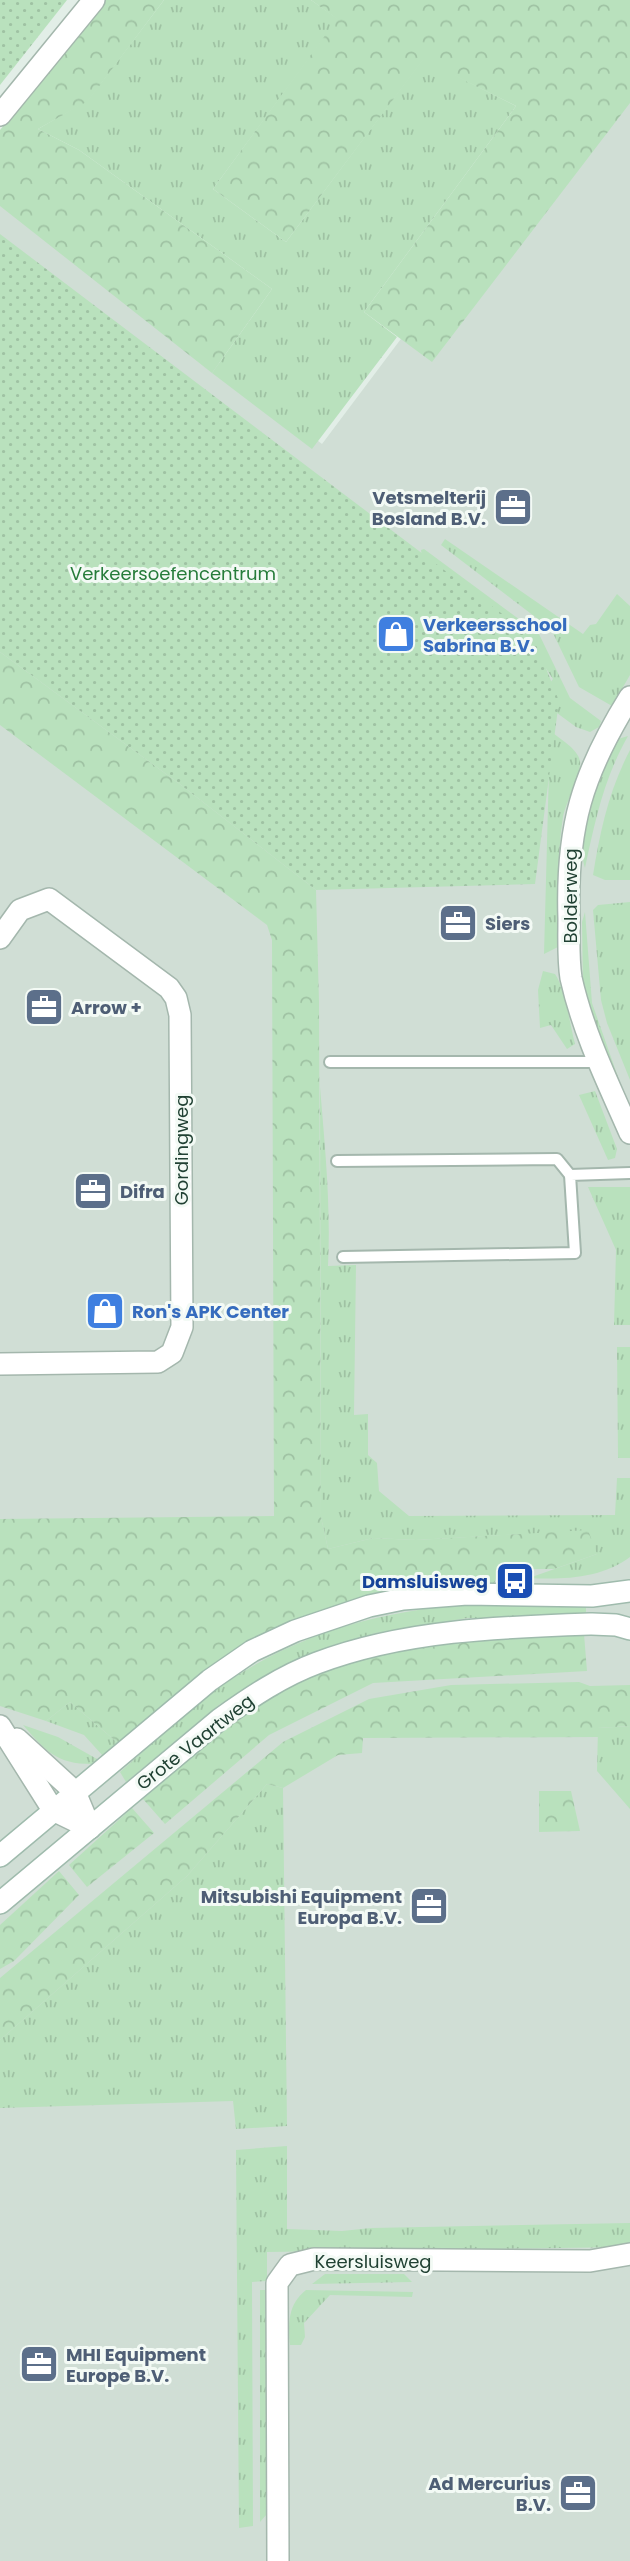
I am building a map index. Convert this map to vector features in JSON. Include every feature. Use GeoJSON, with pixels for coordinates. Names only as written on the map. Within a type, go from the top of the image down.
{"type":"FeatureCollection","features":[{"type":"Feature","properties":{"kind":"street"},"geometry":{"type":"LineString","coordinates":[[0,115],[94,0]]}},
{"type":"Feature","properties":{"kind":"street","name":"Bolderweg"},"geometry":{"type":"LineString","coordinates":[[630,697],[597,754],[582,790],[569,854],[571,976],[599,1062],[630,1133]]}},
{"type":"Feature","properties":{"kind":"street","name":"Gordingweg"},"geometry":{"type":"LineString","coordinates":[[0,938],[20,910],[49,900],[169,988],[176,998],[180,1015],[182,1326],[172,1353],[158,1362],[0,1364]]}},
{"type":"Feature","properties":{"kind":"street","name":"Grote Vaartweg"},"geometry":{"type":"LineString","coordinates":[[0,1856],[210,1680],[252,1651],[295,1631],[369,1606],[404,1599],[467,1594],[592,1596],[630,1591]]}},
{"type":"Feature","properties":{"kind":"street"},"geometry":{"type":"LineString","coordinates":[[630,1602],[630,1618]]}},
{"type":"Feature","properties":{"kind":"street","name":"Grote Vaartweg"},"geometry":{"type":"LineString","coordinates":[[0,1903],[162,1764],[220,1719],[259,1692],[316,1664],[383,1643],[433,1635],[580,1624],[616,1625],[630,1629]]}},
{"type":"Feature","properties":{"kind":"street"},"geometry":{"type":"LineString","coordinates":[[0,1724],[75,1792],[90,1828]]}},
{"type":"Feature","properties":{"kind":"street"},"geometry":{"type":"LineString","coordinates":[[0,1724],[53,1810],[90,1828]]}},
{"type":"Feature","properties":{"kind":"street","name":"Keersluisweg"},"geometry":{"type":"LineString","coordinates":[[278,2561],[277,2283],[290,2265],[314,2259],[590,2262],[630,2254]]}},
{"type":"Feature","properties":{"kind":"lane"},"geometry":{"type":"LineString","coordinates":[[330,1062],[599,1062]]}},
{"type":"Feature","properties":{"kind":"lane"},"geometry":{"type":"LineString","coordinates":[[337,1161],[557,1159],[570,1175],[575,1253],[343,1257]]}},
{"type":"Feature","properties":{"kind":"lane"},"geometry":{"type":"LineString","coordinates":[[570,1175],[630,1173]]}},
{"type":"Feature","properties":{"kind":"shaded area"},"geometry":{"type":"Polygon","coordinates":[[[630,34],[630,2561],[0,2561],[0,190],[322,444],[630,34]]]}},
{"type":"Feature","properties":{"kind":"green space"},"geometry":{"type":"Polygon","coordinates":[[[0,0],[67,0],[0,85],[0,0]]]}},
{"type":"Feature","properties":{"kind":"green space"},"geometry":{"type":"Polygon","coordinates":[[[106,0],[164,0],[88,101],[38,129],[79,150],[272,289],[212,373],[0,206],[0,130],[106,0]]]}},
{"type":"Feature","properties":{"kind":"green space"},"geometry":{"type":"Polygon","coordinates":[[[164,0],[311,0],[338,19],[213,189],[286,242],[423,59],[516,106],[364,312],[397,337],[312,449],[212,373],[272,289],[79,150],[38,129],[88,100],[164,0]]]}},
{"type":"Feature","properties":{"kind":"green space"},"geometry":{"type":"Polygon","coordinates":[[[311,0],[630,0],[630,103],[432,362],[364,312],[516,106],[423,60],[286,242],[213,189],[337,19],[311,0]]]}},
{"type":"Feature","properties":{"kind":"green space","name":"Verkeersoefencentrum"},"geometry":{"type":"Polygon","coordinates":[[[0,234],[534,638],[559,701],[535,884],[316,890],[181,785],[0,652],[0,234]]]}},
{"type":"Feature","properties":{"kind":"green space"},"geometry":{"type":"Polygon","coordinates":[[[445,539],[583,634],[590,625],[596,624],[617,594],[630,606],[630,675],[612,706],[579,687],[551,629],[441,545],[445,539]]]}},
{"type":"Feature","properties":{"kind":"green space"},"geometry":{"type":"Polygon","coordinates":[[[424,549],[539,634],[570,698],[601,721],[599,727],[590,732],[576,727],[538,699],[553,679],[537,655],[424,571],[421,550],[424,549]]]}},
{"type":"Feature","properties":{"kind":"green space"},"geometry":{"type":"Polygon","coordinates":[[[0,652],[181,785],[316,890],[319,1002],[321,1517],[328,1549],[373,1538],[416,1540],[588,1530],[597,1554],[554,1569],[500,1569],[493,1586],[404,1588],[364,1597],[199,1676],[119,1744],[70,1702],[46,1721],[0,1706],[0,1519],[274,1516],[272,940],[267,925],[0,725],[0,652]]]}},
{"type":"Feature","properties":{"kind":"green space"},"geometry":{"type":"Polygon","coordinates":[[[550,731],[576,752],[580,766],[563,817],[561,833],[560,946],[544,954],[550,731]]]}},
{"type":"Feature","properties":{"kind":"green space"},"geometry":{"type":"Polygon","coordinates":[[[628,736],[606,784],[585,868],[582,854],[586,820],[618,739],[628,736]]]}},
{"type":"Feature","properties":{"kind":"green space"},"geometry":{"type":"Polygon","coordinates":[[[630,750],[630,880],[605,880],[593,875],[599,843],[611,796],[630,750]]]}},
{"type":"Feature","properties":{"kind":"green space"},"geometry":{"type":"Polygon","coordinates":[[[630,902],[630,1080],[607,1023],[601,1000],[593,910],[598,905],[630,902]]]}},
{"type":"Feature","properties":{"kind":"green space"},"geometry":{"type":"Polygon","coordinates":[[[585,912],[592,1003],[625,1097],[617,1089],[583,989],[582,922],[585,912]]]}},
{"type":"Feature","properties":{"kind":"green space"},"geometry":{"type":"Polygon","coordinates":[[[543,971],[555,974],[562,988],[575,1044],[567,1049],[551,1025],[540,1028],[538,990],[543,971]]]}},
{"type":"Feature","properties":{"kind":"green space"},"geometry":{"type":"Polygon","coordinates":[[[320,1087],[326,1154],[328,1266],[356,1265],[354,1415],[368,1414],[368,1455],[377,1463],[379,1491],[409,1516],[615,1515],[617,1478],[630,1478],[630,1557],[595,1573],[555,1579],[529,1578],[597,1554],[525,1534],[416,1540],[373,1538],[328,1549],[321,1517],[320,1087]]]}},
{"type":"Feature","properties":{"kind":"green space"},"geometry":{"type":"Polygon","coordinates":[[[595,1091],[617,1149],[615,1158],[608,1160],[579,1095],[595,1091]]]}},
{"type":"Feature","properties":{"kind":"green space"},"geometry":{"type":"Polygon","coordinates":[[[588,1187],[630,1187],[630,1325],[614,1325],[616,1250],[588,1187]]]}},
{"type":"Feature","properties":{"kind":"green space"},"geometry":{"type":"Polygon","coordinates":[[[617,1347],[630,1347],[630,1458],[618,1458],[617,1347]]]}},
{"type":"Feature","properties":{"kind":"green space"},"geometry":{"type":"Polygon","coordinates":[[[482,1603],[586,1604],[586,1618],[468,1618],[376,1633],[330,1646],[220,1704],[126,1782],[120,1772],[217,1689],[279,1652],[311,1638],[376,1618],[410,1611],[482,1603]]]}},
{"type":"Feature","properties":{"kind":"green space"},"geometry":{"type":"Polygon","coordinates":[[[584,1634],[587,1671],[373,1683],[269,1735],[165,1824],[143,1799],[220,1732],[262,1700],[305,1676],[372,1654],[407,1648],[478,1640],[584,1634]]]}},
{"type":"Feature","properties":{"kind":"green space"},"geometry":{"type":"Polygon","coordinates":[[[579,1682],[590,1686],[630,1685],[630,1726],[598,1728],[598,1737],[363,1738],[362,1753],[338,1755],[283,1788],[267,1784],[187,1876],[0,2040],[0,1978],[283,1742],[369,1699],[451,1685],[579,1682]]]}},
{"type":"Feature","properties":{"kind":"green space"},"geometry":{"type":"Polygon","coordinates":[[[70,1702],[119,1744],[103,1756],[84,1735],[46,1721],[70,1702]]]}},
{"type":"Feature","properties":{"kind":"green space"},"geometry":{"type":"Polygon","coordinates":[[[23,1725],[58,1737],[97,1759],[92,1764],[60,1759],[45,1749],[23,1725]]]}},
{"type":"Feature","properties":{"kind":"green space"},"geometry":{"type":"Polygon","coordinates":[[[630,1726],[630,1809],[597,1771],[598,1728],[630,1726]]]}},
{"type":"Feature","properties":{"kind":"green space"},"geometry":{"type":"Polygon","coordinates":[[[267,1784],[283,1788],[287,2126],[236,2129],[233,2101],[0,2108],[0,2040],[187,1876],[267,1784]]]}},
{"type":"Feature","properties":{"kind":"green space"},"geometry":{"type":"Polygon","coordinates":[[[539,1791],[571,1791],[580,1831],[539,1832],[539,1791]]]}},
{"type":"Feature","properties":{"kind":"green space"},"geometry":{"type":"Polygon","coordinates":[[[132,1808],[154,1833],[87,1887],[69,1865],[132,1808]]]}},
{"type":"Feature","properties":{"kind":"green space"},"geometry":{"type":"Polygon","coordinates":[[[59,1871],[79,1895],[14,1961],[0,1969],[0,1925],[59,1871]]]}},
{"type":"Feature","properties":{"kind":"green space"},"geometry":{"type":"Polygon","coordinates":[[[287,2146],[287,2229],[342,2231],[371,2228],[630,2223],[630,2247],[267,2252],[267,2281],[252,2282],[253,2526],[239,2528],[236,2150],[287,2146]]]}},
{"type":"Feature","properties":{"kind":"green space"},"geometry":{"type":"Polygon","coordinates":[[[325,2274],[404,2274],[412,2282],[312,2284],[325,2274]]]}},
{"type":"Feature","properties":{"kind":"green space"},"geometry":{"type":"Polygon","coordinates":[[[260,2290],[267,2290],[267,2514],[260,2522],[260,2290]]]}},
{"type":"Feature","properties":{"kind":"green space"},"geometry":{"type":"Polygon","coordinates":[[[306,2290],[413,2292],[412,2297],[330,2295],[304,2323],[305,2337],[301,2345],[290,2345],[291,2314],[296,2301],[306,2290]]]}},
{"type":"Feature","properties":{"kind":"place","name":"Vetsmelterij Bosland B.V."},"geometry":{"type":"Point","coordinates":[513,507]}},
{"type":"Feature","properties":{"kind":"place","name":"Verkeersschool Sabrina B.V."},"geometry":{"type":"Point","coordinates":[396,634]}},
{"type":"Feature","properties":{"kind":"place","name":"Siers"},"geometry":{"type":"Point","coordinates":[458,923]}},
{"type":"Feature","properties":{"kind":"place","name":"Arrow +"},"geometry":{"type":"Point","coordinates":[44,1007]}},
{"type":"Feature","properties":{"kind":"place","name":"Difra"},"geometry":{"type":"Point","coordinates":[93,1191]}},
{"type":"Feature","properties":{"kind":"place","name":"Ron's APK Center"},"geometry":{"type":"Point","coordinates":[105,1311]}},
{"type":"Feature","properties":{"kind":"place","name":"Damsluisweg"},"geometry":{"type":"Point","coordinates":[515,1581]}},
{"type":"Feature","properties":{"kind":"place","name":"Mitsubishi Equipment Europa B.V."},"geometry":{"type":"Point","coordinates":[429,1906]}},
{"type":"Feature","properties":{"kind":"place","name":"MHI Equipment Europe B.V."},"geometry":{"type":"Point","coordinates":[39,2364]}},
{"type":"Feature","properties":{"kind":"place","name":"Ad Mercurius B.V."},"geometry":{"type":"Point","coordinates":[578,2493]}}]}
